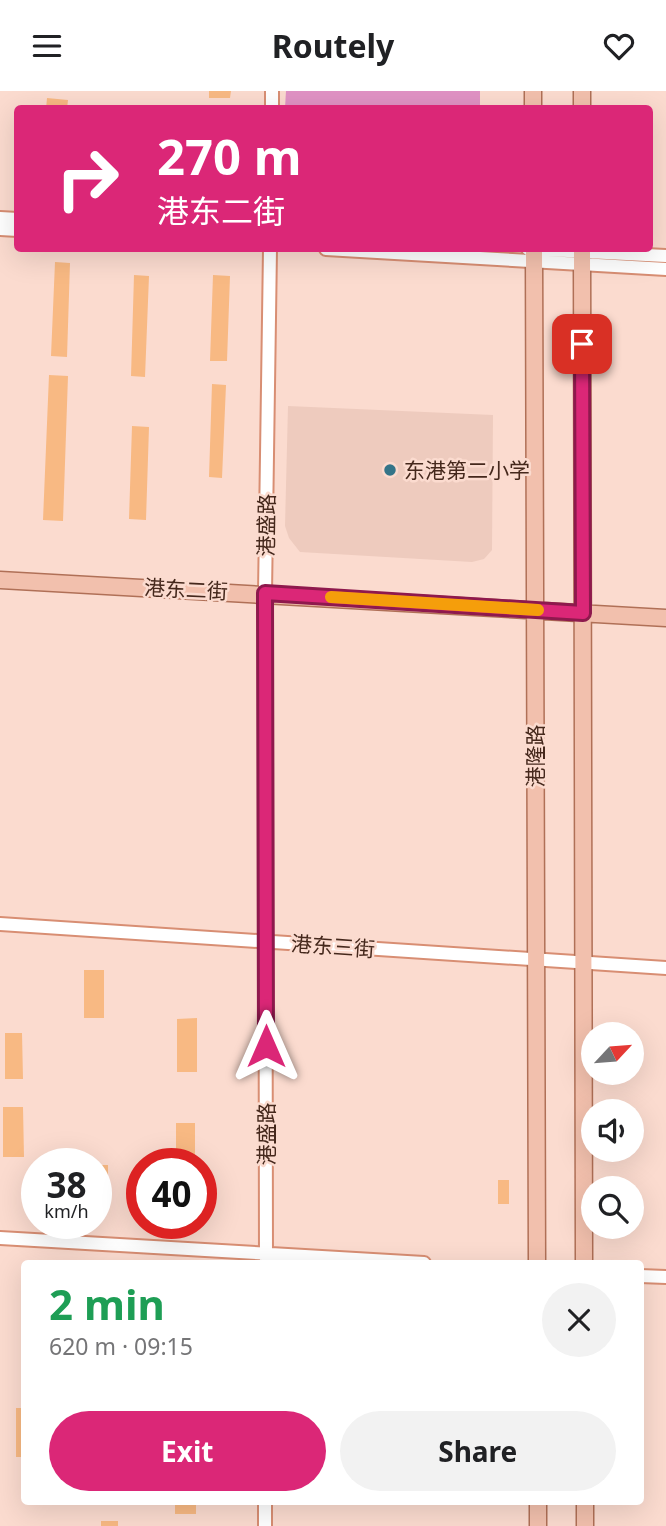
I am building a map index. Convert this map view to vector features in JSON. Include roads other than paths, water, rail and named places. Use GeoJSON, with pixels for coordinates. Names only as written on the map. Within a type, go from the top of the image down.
{"type":"FeatureCollection","features":[{"type":"Feature","properties":{"kind":"main road","name":"港隆路"},"geometry":{"type":"LineString","coordinates":[[532,252],[537,1260]]}},
{"type":"Feature","properties":{"kind":"main road"},"geometry":{"type":"LineString","coordinates":[[582,255],[584,1260]]}},
{"type":"Feature","properties":{"kind":"main road","name":"港东二街"},"geometry":{"type":"LineString","coordinates":[[0,580],[265,593],[666,618]]}},
{"type":"Feature","properties":{"kind":"main road"},"geometry":{"type":"LineString","coordinates":[[538,1505],[538,1526]]}},
{"type":"Feature","properties":{"kind":"main road"},"geometry":{"type":"LineString","coordinates":[[585,1505],[585,1526]]}},
{"type":"Feature","properties":{"kind":"street","name":"港盛路"},"geometry":{"type":"LineString","coordinates":[[266,1259],[265,593],[270,252]]}},
{"type":"Feature","properties":{"kind":"street"},"geometry":{"type":"LineString","coordinates":[[532,252],[666,257]]}},
{"type":"Feature","properties":{"kind":"street"},"geometry":{"type":"LineString","coordinates":[[582,255],[666,269]]}},
{"type":"Feature","properties":{"kind":"street","name":"港东三街"},"geometry":{"type":"LineString","coordinates":[[0,924],[666,968]]}},
{"type":"Feature","properties":{"kind":"street"},"geometry":{"type":"LineString","coordinates":[[0,1238],[306,1260]]}},
{"type":"Feature","properties":{"kind":"street"},"geometry":{"type":"LineString","coordinates":[[644,1276],[666,1277]]}},
{"type":"Feature","properties":{"kind":"street"},"geometry":{"type":"LineString","coordinates":[[265,1505],[265,1526]]}},
{"type":"Feature","properties":{"kind":"place","name":"东港第二小学"},"geometry":{"type":"Point","coordinates":[390,470]}}]}
